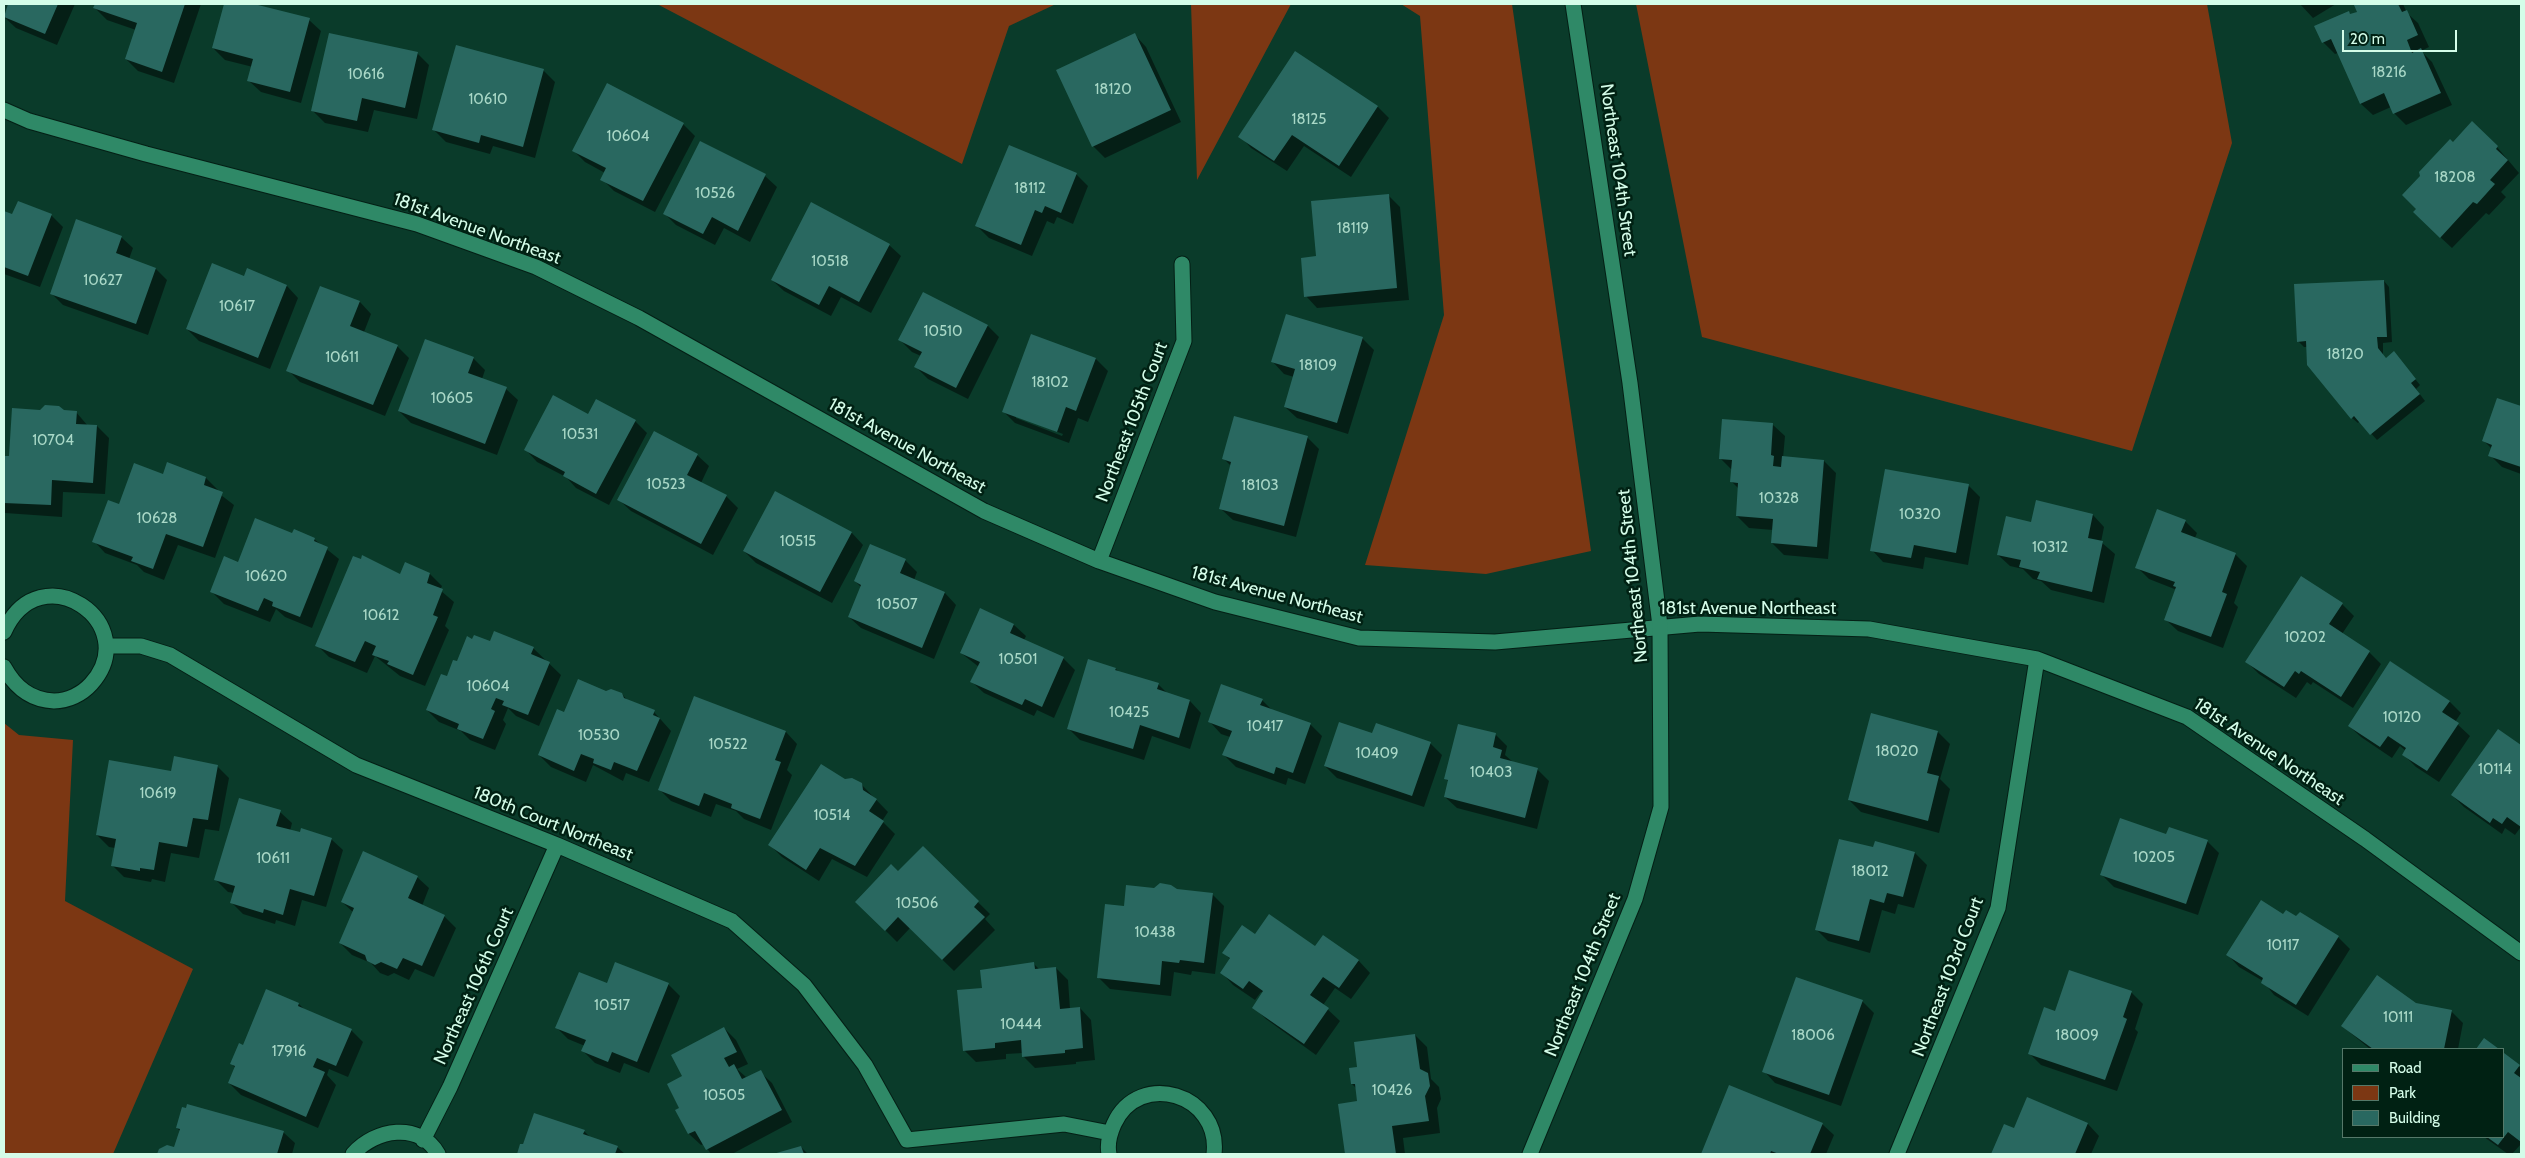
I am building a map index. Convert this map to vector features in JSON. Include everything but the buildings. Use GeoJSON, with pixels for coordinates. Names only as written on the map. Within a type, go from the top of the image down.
{"type":"FeatureCollection","features":[{"type":"Feature","properties":{"kind":"street","name":"Northeast 104th Street"},"geometry":{"type":"LineString","coordinates":[[1530,1154],[1635,899],[1661,807],[1660,626],[1630,383],[1573,4]]}},
{"type":"Feature","properties":{"kind":"street","name":"181st Avenue Northeast"},"geometry":{"type":"LineString","coordinates":[[4,110],[29,121],[146,154],[417,224],[536,267],[639,318],[984,511],[1099,561],[1215,602],[1359,638],[1495,642],[1660,626],[1700,624],[1869,629],[2037,659],[2187,717],[2365,839],[2521,953]]}},
{"type":"Feature","properties":{"kind":"street","name":"Northeast 105th Court"},"geometry":{"type":"LineString","coordinates":[[1099,561],[1184,341],[1182,264]]}},
{"type":"Feature","properties":{"kind":"street"},"geometry":{"type":"LineString","coordinates":[[4,632],[9,620],[20,607],[35,599],[51,595],[67,597],[82,604],[94,615],[102,629],[106,646],[104,662],[97,677],[86,690],[64,699],[40,699],[24,692],[12,682],[4,667]]}},
{"type":"Feature","properties":{"kind":"street","name":"180th Court Northeast"},"geometry":{"type":"LineString","coordinates":[[106,646],[141,646],[170,655],[356,765],[557,845],[732,920],[804,985],[865,1065],[907,1147],[1064,1124],[1110,1133]]}},
{"type":"Feature","properties":{"kind":"street","name":"Northeast 103rd Court"},"geometry":{"type":"LineString","coordinates":[[1898,1154],[1998,908],[2037,659]]}},
{"type":"Feature","properties":{"kind":"street","name":"Northeast 106th Court"},"geometry":{"type":"LineString","coordinates":[[423,1140],[450,1087],[557,845]]}},
{"type":"Feature","properties":{"kind":"street"},"geometry":{"type":"LineString","coordinates":[[1109,1154],[1110,1133],[1117,1117],[1128,1105],[1143,1096],[1159,1093],[1176,1095],[1192,1102],[1203,1113],[1212,1128],[1216,1144],[1214,1154]]}},
{"type":"Feature","properties":{"kind":"street"},"geometry":{"type":"LineString","coordinates":[[354,1154],[362,1144],[376,1136],[392,1132],[408,1134],[423,1140],[438,1154]]}},
{"type":"Feature","properties":{"kind":"green space"},"geometry":{"type":"Polygon","coordinates":[[[657,4],[1056,4],[1009,26],[962,164],[657,4]]]}},
{"type":"Feature","properties":{"kind":"green space"},"geometry":{"type":"Polygon","coordinates":[[[1191,4],[1291,4],[1197,180],[1191,4]]]}},
{"type":"Feature","properties":{"kind":"green space"},"geometry":{"type":"Polygon","coordinates":[[[1401,4],[1512,4],[1591,551],[1486,574],[1365,565],[1444,315],[1420,16],[1401,4]]]}},
{"type":"Feature","properties":{"kind":"green space"},"geometry":{"type":"Polygon","coordinates":[[[1636,4],[2207,4],[2232,143],[2132,451],[1702,337],[1636,4]]]}},
{"type":"Feature","properties":{"kind":"green space"},"geometry":{"type":"Polygon","coordinates":[[[4,723],[19,735],[73,740],[65,901],[193,969],[113,1154],[4,1154],[4,723]]]}}]}
